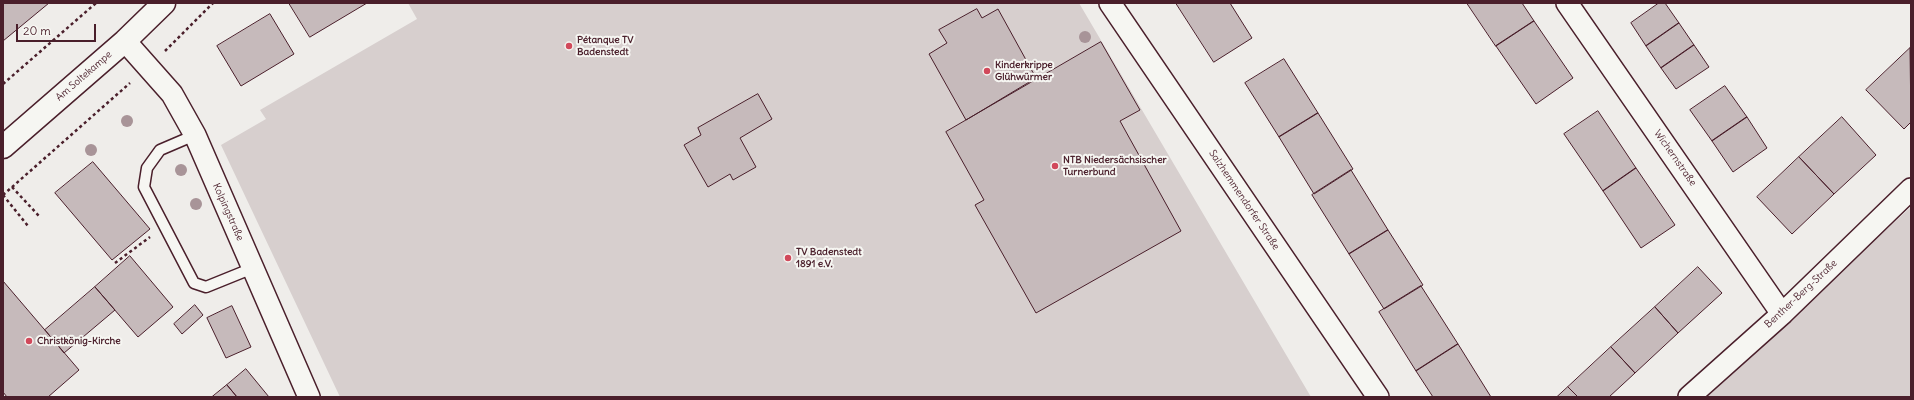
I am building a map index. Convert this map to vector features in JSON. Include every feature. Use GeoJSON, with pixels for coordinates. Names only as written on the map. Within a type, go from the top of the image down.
{"type":"FeatureCollection","features":[{"type":"Feature","properties":{"kind":"street","name":"Am Soltekampe"},"geometry":{"type":"LineString","coordinates":[[3,147],[125,40],[164,3]]}},
{"type":"Feature","properties":{"kind":"street","name":"Salzhemmendorfer Straße"},"geometry":{"type":"LineString","coordinates":[[1110,3],[1378,397]]}},
{"type":"Feature","properties":{"kind":"street","name":"Wichernstraße"},"geometry":{"type":"LineString","coordinates":[[1567,3],[1782,314]]}},
{"type":"Feature","properties":{"kind":"street","name":"Kolpingstraße"},"geometry":{"type":"LineString","coordinates":[[125,40],[172,94],[195,135],[309,397]]}},
{"type":"Feature","properties":{"kind":"street","name":"Benther-Berg-Straße"},"geometry":{"type":"LineString","coordinates":[[1689,397],[1782,314],[1911,189]]}},
{"type":"Feature","properties":{"kind":"lane"},"geometry":{"type":"LineString","coordinates":[[195,135],[160,150],[147,168],[144,187],[194,283],[206,287],[253,268]]}},
{"type":"Feature","properties":{"kind":"path"},"geometry":{"type":"LineString","coordinates":[[3,84],[96,3]]}},
{"type":"Feature","properties":{"kind":"path"},"geometry":{"type":"LineString","coordinates":[[28,226],[3,195],[149,67],[213,3]]}},
{"type":"Feature","properties":{"kind":"path"},"geometry":{"type":"LineString","coordinates":[[12,187],[39,216]]}},
{"type":"Feature","properties":{"kind":"path"},"geometry":{"type":"LineString","coordinates":[[116,263],[164,226]]}},
{"type":"Feature","properties":{"kind":"shaded area","name":"TV Badenstedt 1891 e.V."},"geometry":{"type":"Polygon","coordinates":[[[408,3],[1079,3],[1311,397],[340,397],[221,145],[266,119],[260,110],[417,19],[408,3]]]}},
{"type":"Feature","properties":{"kind":"shaded area"},"geometry":{"type":"Polygon","coordinates":[[[1911,207],[1911,397],[1702,397],[1911,207]]]}},
{"type":"Feature","properties":{"kind":"building"},"geometry":{"type":"Polygon","coordinates":[[[3,3],[49,3],[3,41],[3,3]]]}},
{"type":"Feature","properties":{"kind":"building"},"geometry":{"type":"Polygon","coordinates":[[[289,3],[367,3],[310,37],[289,3]]]}},
{"type":"Feature","properties":{"kind":"building"},"geometry":{"type":"Polygon","coordinates":[[[1176,3],[1230,3],[1252,38],[1214,62],[1176,3]]]}},
{"type":"Feature","properties":{"kind":"building"},"geometry":{"type":"Polygon","coordinates":[[[1467,3],[1522,3],[1534,21],[1496,46],[1467,3]]]}},
{"type":"Feature","properties":{"kind":"building"},"geometry":{"type":"Polygon","coordinates":[[[1659,3],[1665,3],[1679,23],[1646,46],[1631,23],[1659,3]]]}},
{"type":"Feature","properties":{"kind":"building"},"geometry":{"type":"Polygon","coordinates":[[[977,9],[982,18],[998,9],[1036,78],[966,120],[929,54],[947,43],[939,30],[977,9]]]}},
{"type":"Feature","properties":{"kind":"building"},"geometry":{"type":"Polygon","coordinates":[[[270,14],[294,54],[241,86],[217,46],[270,14]]]}},
{"type":"Feature","properties":{"kind":"building"},"geometry":{"type":"Polygon","coordinates":[[[1534,21],[1573,78],[1536,104],[1496,46],[1534,21]]]}},
{"type":"Feature","properties":{"kind":"building"},"geometry":{"type":"Polygon","coordinates":[[[1679,23],[1694,45],[1661,68],[1646,46],[1679,23]]]}},
{"type":"Feature","properties":{"kind":"building","name":"NTB Niedersächsischer Turnerbund"},"geometry":{"type":"Polygon","coordinates":[[[1101,42],[1140,110],[1120,121],[1181,231],[1036,313],[975,205],[984,200],[946,132],[1101,42]]]}},
{"type":"Feature","properties":{"kind":"building"},"geometry":{"type":"Polygon","coordinates":[[[1694,45],[1709,67],[1676,89],[1661,68],[1694,45]]]}},
{"type":"Feature","properties":{"kind":"building"},"geometry":{"type":"Polygon","coordinates":[[[1910,48],[1911,122],[1904,129],[1866,90],[1910,48]]]}},
{"type":"Feature","properties":{"kind":"building"},"geometry":{"type":"Polygon","coordinates":[[[1284,59],[1318,113],[1279,137],[1245,83],[1284,59]]]}},
{"type":"Feature","properties":{"kind":"building"},"geometry":{"type":"Polygon","coordinates":[[[1725,86],[1747,117],[1712,141],[1690,110],[1725,86]]]}},
{"type":"Feature","properties":{"kind":"building"},"geometry":{"type":"Polygon","coordinates":[[[758,94],[772,119],[740,138],[756,167],[733,180],[730,174],[708,187],[684,145],[701,135],[698,128],[758,94]]]}},
{"type":"Feature","properties":{"kind":"building"},"geometry":{"type":"Polygon","coordinates":[[[1598,111],[1636,168],[1603,191],[1564,134],[1598,111]]]}},
{"type":"Feature","properties":{"kind":"building"},"geometry":{"type":"Polygon","coordinates":[[[1318,113],[1353,169],[1314,194],[1279,137],[1318,113]]]}},
{"type":"Feature","properties":{"kind":"building"},"geometry":{"type":"Polygon","coordinates":[[[1747,117],[1767,148],[1733,172],[1712,141],[1747,117]]]}},
{"type":"Feature","properties":{"kind":"building"},"geometry":{"type":"Polygon","coordinates":[[[1842,117],[1876,155],[1834,194],[1799,157],[1842,117]]]}},
{"type":"Feature","properties":{"kind":"building"},"geometry":{"type":"Polygon","coordinates":[[[1799,157],[1834,194],[1792,234],[1757,197],[1799,157]]]}},
{"type":"Feature","properties":{"kind":"building"},"geometry":{"type":"Polygon","coordinates":[[[93,162],[150,229],[112,260],[55,193],[93,162]]]}},
{"type":"Feature","properties":{"kind":"building"},"geometry":{"type":"Polygon","coordinates":[[[1636,168],[1675,225],[1641,248],[1603,191],[1636,168]]]}},
{"type":"Feature","properties":{"kind":"building"},"geometry":{"type":"Polygon","coordinates":[[[1351,170],[1388,230],[1349,254],[1312,195],[1351,170]]]}},
{"type":"Feature","properties":{"kind":"building"},"geometry":{"type":"Polygon","coordinates":[[[1388,230],[1423,285],[1384,309],[1349,254],[1388,230]]]}},
{"type":"Feature","properties":{"kind":"building"},"geometry":{"type":"Polygon","coordinates":[[[130,256],[173,307],[138,337],[95,287],[130,256]]]}},
{"type":"Feature","properties":{"kind":"building"},"geometry":{"type":"Polygon","coordinates":[[[1698,267],[1722,293],[1678,333],[1655,307],[1698,267]]]}},
{"type":"Feature","properties":{"kind":"building","name":"Christkönig-Kirche"},"geometry":{"type":"Polygon","coordinates":[[[3,281],[79,370],[48,397],[7,397],[3,392],[3,281]]]}},
{"type":"Feature","properties":{"kind":"building"},"geometry":{"type":"Polygon","coordinates":[[[1421,286],[1458,344],[1416,371],[1379,312],[1421,286]]]}},
{"type":"Feature","properties":{"kind":"building"},"geometry":{"type":"Polygon","coordinates":[[[95,287],[115,310],[64,353],[45,330],[95,287]]]}},
{"type":"Feature","properties":{"kind":"building"},"geometry":{"type":"Polygon","coordinates":[[[195,305],[203,315],[182,334],[174,324],[195,305]]]}},
{"type":"Feature","properties":{"kind":"building"},"geometry":{"type":"Polygon","coordinates":[[[232,306],[251,347],[226,358],[207,318],[232,306]]]}},
{"type":"Feature","properties":{"kind":"building"},"geometry":{"type":"Polygon","coordinates":[[[1655,307],[1678,333],[1635,373],[1611,347],[1655,307]]]}},
{"type":"Feature","properties":{"kind":"building"},"geometry":{"type":"Polygon","coordinates":[[[1458,344],[1491,397],[1433,397],[1416,371],[1458,344]]]}},
{"type":"Feature","properties":{"kind":"building"},"geometry":{"type":"Polygon","coordinates":[[[1611,347],[1635,373],[1609,397],[1578,397],[1568,387],[1611,347]]]}},
{"type":"Feature","properties":{"kind":"building"},"geometry":{"type":"Polygon","coordinates":[[[246,369],[269,397],[237,397],[227,385],[246,369]]]}},
{"type":"Feature","properties":{"kind":"building"},"geometry":{"type":"Polygon","coordinates":[[[227,385],[237,397],[212,397],[227,385]]]}},
{"type":"Feature","properties":{"kind":"building"},"geometry":{"type":"Polygon","coordinates":[[[1568,387],[1578,397],[1557,397],[1568,387]]]}},
{"type":"Feature","properties":{"kind":"place","name":"Pétanque TV Badenstedt"},"geometry":{"type":"Point","coordinates":[569,46]}},
{"type":"Feature","properties":{"kind":"place","name":"Kinderkrippe Glühwürmer"},"geometry":{"type":"Point","coordinates":[987,71]}},
{"type":"Feature","properties":{"kind":"place","name":"NTB Niedersächsischer Turnerbund"},"geometry":{"type":"Point","coordinates":[1055,166]}},
{"type":"Feature","properties":{"kind":"place","name":"TV Badenstedt 1891 e.V."},"geometry":{"type":"Point","coordinates":[788,258]}},
{"type":"Feature","properties":{"kind":"place","name":"Christkönig-Kirche"},"geometry":{"type":"Point","coordinates":[29,341]}}]}
